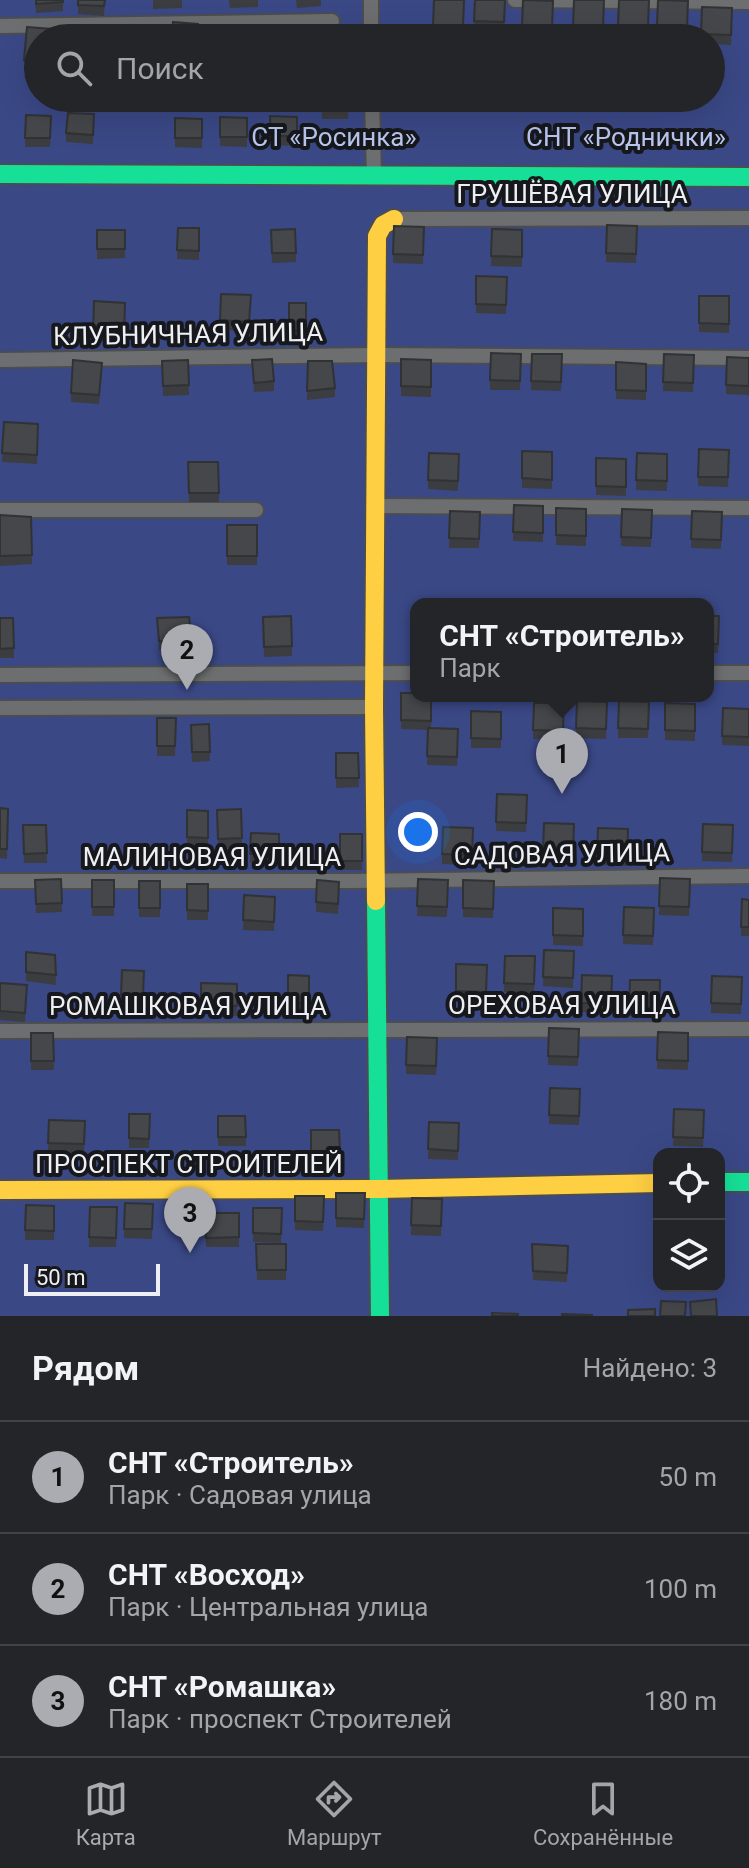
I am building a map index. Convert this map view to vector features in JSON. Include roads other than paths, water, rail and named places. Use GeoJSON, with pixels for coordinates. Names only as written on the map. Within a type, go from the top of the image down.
{"type":"FeatureCollection","features":[{"type":"Feature","properties":{"kind":"street"},"geometry":{"type":"LineString","coordinates":[[371,0],[371,24]]}},
{"type":"Feature","properties":{"kind":"street"},"geometry":{"type":"LineString","coordinates":[[515,0],[749,2]]}},
{"type":"Feature","properties":{"kind":"street"},"geometry":{"type":"LineString","coordinates":[[133,24],[332,21]]}},
{"type":"Feature","properties":{"kind":"street"},"geometry":{"type":"LineString","coordinates":[[0,26],[24,26]]}},
{"type":"Feature","properties":{"kind":"street"},"geometry":{"type":"LineString","coordinates":[[372,112],[374,176]]}},
{"type":"Feature","properties":{"kind":"street"},"geometry":{"type":"LineString","coordinates":[[0,174],[749,177]]}},
{"type":"Feature","properties":{"kind":"street","name":"ГРУШЁВАЯ УЛИЦА"},"geometry":{"type":"LineString","coordinates":[[394,219],[749,218]]}},
{"type":"Feature","properties":{"kind":"street"},"geometry":{"type":"LineString","coordinates":[[380,1316],[374,707],[377,236],[383,225],[394,219]]}},
{"type":"Feature","properties":{"kind":"street","name":"КЛУБНИЧНАЯ УЛИЦА"},"geometry":{"type":"LineString","coordinates":[[0,360],[376,355],[749,358]]}},
{"type":"Feature","properties":{"kind":"street"},"geometry":{"type":"LineString","coordinates":[[376,506],[749,508]]}},
{"type":"Feature","properties":{"kind":"street"},"geometry":{"type":"LineString","coordinates":[[0,510],[256,510]]}},
{"type":"Feature","properties":{"kind":"street"},"geometry":{"type":"LineString","coordinates":[[0,675],[410,673]]}},
{"type":"Feature","properties":{"kind":"street"},"geometry":{"type":"LineString","coordinates":[[714,673],[749,673]]}},
{"type":"Feature","properties":{"kind":"street"},"geometry":{"type":"LineString","coordinates":[[0,708],[374,707]]}},
{"type":"Feature","properties":{"kind":"street","name":"САДОВАЯ УЛИЦА"},"geometry":{"type":"LineString","coordinates":[[376,881],[749,876]]}},
{"type":"Feature","properties":{"kind":"street","name":"МАЛИНОВАЯ УЛИЦА"},"geometry":{"type":"LineString","coordinates":[[0,881],[376,881]]}},
{"type":"Feature","properties":{"kind":"street","name":"ОРЕХОВАЯ УЛИЦА"},"geometry":{"type":"LineString","coordinates":[[376,1029],[749,1029]]}},
{"type":"Feature","properties":{"kind":"street","name":"РОМАШКОВАЯ УЛИЦА"},"geometry":{"type":"LineString","coordinates":[[0,1031],[376,1029]]}},
{"type":"Feature","properties":{"kind":"street"},"geometry":{"type":"LineString","coordinates":[[725,1182],[749,1182]]}},
{"type":"Feature","properties":{"kind":"street","name":"ПРОСПЕКТ СТРОИТЕЛЕЙ"},"geometry":{"type":"LineString","coordinates":[[0,1190],[379,1189],[653,1183]]}},
{"type":"Feature","properties":{"kind":"place","name":"СНТ «Восход»"},"geometry":{"type":"Point","coordinates":[187,690]}},
{"type":"Feature","properties":{"kind":"place","name":"СНТ «Строитель»"},"geometry":{"type":"Point","coordinates":[562,794]}},
{"type":"Feature","properties":{"kind":"place","name":"СНТ «Ромашка»"},"geometry":{"type":"Point","coordinates":[190,1253]}},
{"type":"Feature","properties":{"kind":"park label","name":"СТ «Росинка»"},"geometry":{"type":"Point","coordinates":[334,137]}},
{"type":"Feature","properties":{"kind":"park label","name":"СНТ «Роднички»"},"geometry":{"type":"Point","coordinates":[626,137]}}]}
